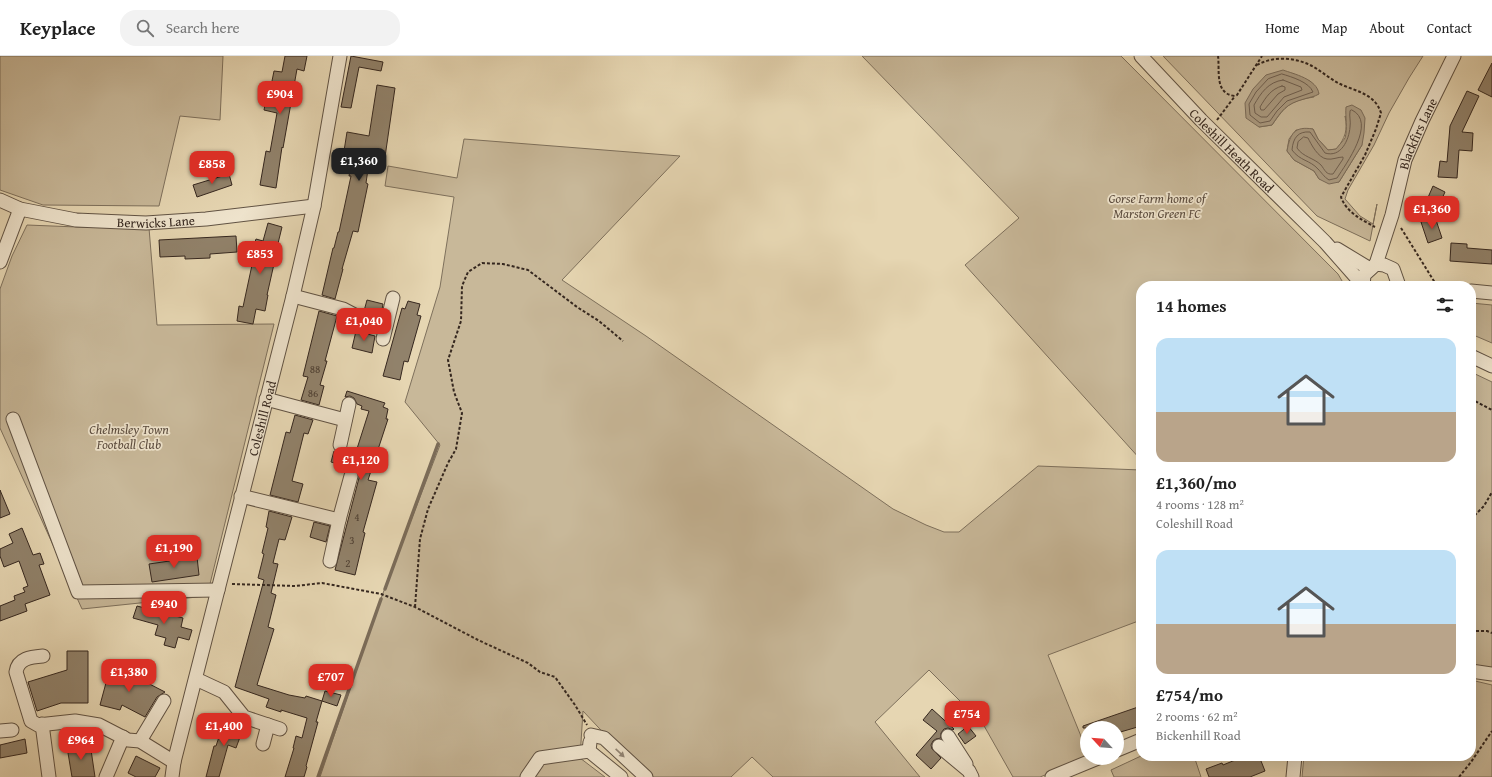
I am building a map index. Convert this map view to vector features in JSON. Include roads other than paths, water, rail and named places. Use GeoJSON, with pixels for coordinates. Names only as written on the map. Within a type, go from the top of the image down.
{"type":"FeatureCollection","features":[{"type":"Feature","properties":{"kind":"street","name":"Coleshill Road"},"geometry":{"type":"LineString","coordinates":[[172,777],[174,762],[196,679],[223,587],[241,496],[293,296],[314,206],[340,56]]}},
{"type":"Feature","properties":{"kind":"street","name":"Coleshill Heath Road"},"geometry":{"type":"LineString","coordinates":[[1141,56],[1211,129],[1325,242],[1359,281]]}},
{"type":"Feature","properties":{"kind":"street","name":"Blackfirs Lane"},"geometry":{"type":"LineString","coordinates":[[1363,281],[1364,275],[1373,266],[1386,236],[1405,160],[1422,121],[1454,56]]}},
{"type":"Feature","properties":{"kind":"street","name":"Berwicks Lane"},"geometry":{"type":"LineString","coordinates":[[0,200],[20,209],[76,220],[146,223],[206,219],[314,206]]}},
{"type":"Feature","properties":{"kind":"street"},"geometry":{"type":"LineString","coordinates":[[0,262],[20,209]]}},
{"type":"Feature","properties":{"kind":"street","name":"Blackfirs Lane"},"geometry":{"type":"LineString","coordinates":[[1386,236],[1393,269],[1397,281]]}},
{"type":"Feature","properties":{"kind":"street","name":"Coleshill Heath Road"},"geometry":{"type":"LineString","coordinates":[[1325,242],[1373,266],[1384,265],[1393,269]]}},
{"type":"Feature","properties":{"kind":"street"},"geometry":{"type":"LineString","coordinates":[[1476,293],[1492,293]]}},
{"type":"Feature","properties":{"kind":"street"},"geometry":{"type":"LineString","coordinates":[[293,296],[343,309],[362,318],[386,325]]}},
{"type":"Feature","properties":{"kind":"street"},"geometry":{"type":"LineString","coordinates":[[383,339],[393,298]]}},
{"type":"Feature","properties":{"kind":"street"},"geometry":{"type":"LineString","coordinates":[[1476,358],[1492,366]]}},
{"type":"Feature","properties":{"kind":"street"},"geometry":{"type":"LineString","coordinates":[[266,399],[345,420]]}},
{"type":"Feature","properties":{"kind":"street"},"geometry":{"type":"LineString","coordinates":[[340,445],[348,404]]}},
{"type":"Feature","properties":{"kind":"street"},"geometry":{"type":"LineString","coordinates":[[13,419],[78,592],[223,587]]}},
{"type":"Feature","properties":{"kind":"street"},"geometry":{"type":"LineString","coordinates":[[330,561],[351,476]]}},
{"type":"Feature","properties":{"kind":"street"},"geometry":{"type":"LineString","coordinates":[[241,496],[339,520]]}},
{"type":"Feature","properties":{"kind":"street"},"geometry":{"type":"LineString","coordinates":[[43,656],[22,660],[17,666],[16,672],[31,721],[38,725],[74,721],[99,725],[128,740],[140,742],[174,762]]}},
{"type":"Feature","properties":{"kind":"street"},"geometry":{"type":"LineString","coordinates":[[1476,672],[1492,674]]}},
{"type":"Feature","properties":{"kind":"street"},"geometry":{"type":"LineString","coordinates":[[196,679],[224,692],[244,717],[274,727],[263,744]]}},
{"type":"Feature","properties":{"kind":"street"},"geometry":{"type":"LineString","coordinates":[[140,742],[164,701]]}},
{"type":"Feature","properties":{"kind":"street"},"geometry":{"type":"LineString","coordinates":[[42,724],[49,777]]}},
{"type":"Feature","properties":{"kind":"street"},"geometry":{"type":"LineString","coordinates":[[589,751],[590,731],[604,738],[646,777]]}},
{"type":"Feature","properties":{"kind":"street"},"geometry":{"type":"LineString","coordinates":[[948,736],[971,774]]}},
{"type":"Feature","properties":{"kind":"street"},"geometry":{"type":"LineString","coordinates":[[106,777],[123,737]]}},
{"type":"Feature","properties":{"kind":"street"},"geometry":{"type":"LineString","coordinates":[[1124,747],[1136,742]]}},
{"type":"Feature","properties":{"kind":"street"},"geometry":{"type":"LineString","coordinates":[[939,746],[971,774]]}},
{"type":"Feature","properties":{"kind":"street"},"geometry":{"type":"LineString","coordinates":[[527,777],[540,758],[589,751],[622,777]]}},
{"type":"Feature","properties":{"kind":"street"},"geometry":{"type":"LineString","coordinates":[[1293,777],[1295,761]]}},
{"type":"Feature","properties":{"kind":"street"},"geometry":{"type":"LineString","coordinates":[[1052,777],[1081,765]]}},
{"type":"Feature","properties":{"kind":"water"},"geometry":{"type":"Polygon","coordinates":[[[1283,70],[1299,75],[1310,81],[1314,84],[1319,94],[1289,105],[1272,125],[1259,127],[1246,118],[1245,103],[1253,89],[1266,75],[1283,70]]]}},
{"type":"Feature","properties":{"kind":"water"},"geometry":{"type":"Polygon","coordinates":[[[1352,105],[1361,110],[1365,118],[1362,145],[1339,182],[1329,184],[1319,179],[1314,171],[1294,160],[1287,151],[1288,145],[1294,132],[1307,128],[1313,129],[1318,139],[1328,150],[1336,149],[1345,138],[1346,107],[1352,105]]]}},
{"type":"Feature","properties":{"kind":"waterway"},"geometry":{"type":"LineString","coordinates":[[385,589],[438,444]]}},
{"type":"Feature","properties":{"kind":"waterway"},"geometry":{"type":"LineString","coordinates":[[318,777],[381,599]]}},
{"type":"Feature","properties":{"kind":"park label","name":"Gorse Farm home of Marston Green FC"},"geometry":{"type":"Point","coordinates":[1157,206]}},
{"type":"Feature","properties":{"kind":"park label","name":"Chelmsley Town Football Club"},"geometry":{"type":"Point","coordinates":[129,436]}}]}
